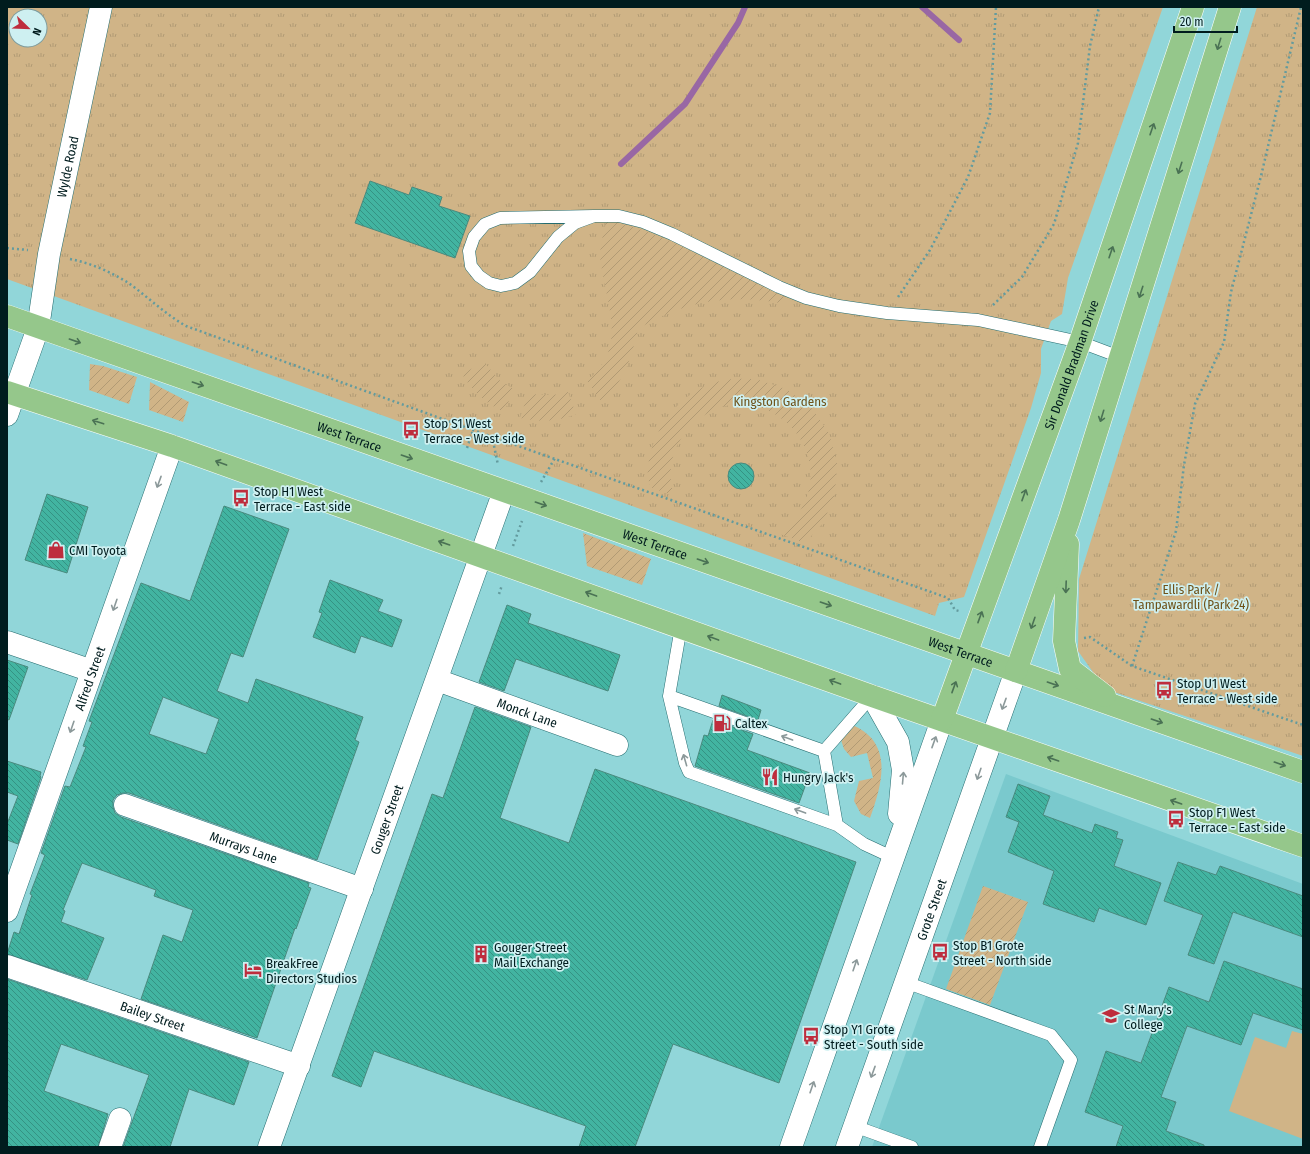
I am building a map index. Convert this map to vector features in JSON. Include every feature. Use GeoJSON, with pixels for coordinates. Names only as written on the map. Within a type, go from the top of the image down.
{"type":"FeatureCollection","features":[{"type":"Feature","properties":{"kind":"main road","name":"Sir Donald Bradman Drive"},"geometry":{"type":"LineString","coordinates":[[942,720],[1080,342],[1193,7]]}},
{"type":"Feature","properties":{"kind":"main road"},"geometry":{"type":"LineString","coordinates":[[1016,671],[1069,520],[1230,7]]}},
{"type":"Feature","properties":{"kind":"main road","name":"West Terrace"},"geometry":{"type":"LineString","coordinates":[[7,316],[1303,772]]}},
{"type":"Feature","properties":{"kind":"main road"},"geometry":{"type":"LineString","coordinates":[[11,393],[172,446],[481,556],[508,564],[872,696],[1303,846]]}},
{"type":"Feature","properties":{"kind":"main road"},"geometry":{"type":"LineString","coordinates":[[1069,520],[1064,641],[1070,669],[1121,708]]}},
{"type":"Feature","properties":{"kind":"street","name":"Wylde Road"},"geometry":{"type":"LineString","coordinates":[[7,415],[11,393],[38,328],[49,254],[101,7]]}},
{"type":"Feature","properties":{"kind":"street","name":"Alfred Street"},"geometry":{"type":"LineString","coordinates":[[7,911],[15,862],[92,671],[172,446]]}},
{"type":"Feature","properties":{"kind":"street","name":"Gouger Street"},"geometry":{"type":"LineString","coordinates":[[269,1147],[504,491]]}},
{"type":"Feature","properties":{"kind":"street"},"geometry":{"type":"LineString","coordinates":[[7,642],[92,671]]}},
{"type":"Feature","properties":{"kind":"street","name":"Grote Street"},"geometry":{"type":"LineString","coordinates":[[847,1147],[1016,671]]}},
{"type":"Feature","properties":{"kind":"street","name":"Monck Lane"},"geometry":{"type":"LineString","coordinates":[[437,680],[617,745]]}},
{"type":"Feature","properties":{"kind":"street"},"geometry":{"type":"LineString","coordinates":[[872,696],[898,742],[904,770],[894,851]]}},
{"type":"Feature","properties":{"kind":"street"},"geometry":{"type":"LineString","coordinates":[[791,1147],[894,851],[942,720]]}},
{"type":"Feature","properties":{"kind":"street","name":"Murrays Lane"},"geometry":{"type":"LineString","coordinates":[[125,805],[362,890]]}},
{"type":"Feature","properties":{"kind":"street","name":"Bailey Street"},"geometry":{"type":"LineString","coordinates":[[7,966],[299,1066]]}},
{"type":"Feature","properties":{"kind":"street"},"geometry":{"type":"LineString","coordinates":[[110,1147],[120,1119]]}},
{"type":"Feature","properties":{"kind":"lane"},"geometry":{"type":"LineString","coordinates":[[594,216],[575,222],[558,237],[530,272],[515,283],[501,286],[489,283],[479,276],[471,266],[469,251],[474,237],[485,224],[500,218],[594,216],[619,216],[644,222],[672,234],[779,287],[806,298],[839,306],[887,313],[978,320],[1080,342],[1120,357]]}},
{"type":"Feature","properties":{"kind":"lane"},"geometry":{"type":"LineString","coordinates":[[681,627],[669,696],[685,763],[689,772],[837,824],[864,844],[894,851]]}},
{"type":"Feature","properties":{"kind":"lane"},"geometry":{"type":"LineString","coordinates":[[669,696],[824,751]]}},
{"type":"Feature","properties":{"kind":"lane"},"geometry":{"type":"LineString","coordinates":[[824,751],[872,696]]}},
{"type":"Feature","properties":{"kind":"lane"},"geometry":{"type":"LineString","coordinates":[[824,751],[837,824]]}},
{"type":"Feature","properties":{"kind":"lane"},"geometry":{"type":"LineString","coordinates":[[905,982],[1051,1035],[1071,1060],[1040,1147]]}},
{"type":"Feature","properties":{"kind":"lane"},"geometry":{"type":"LineString","coordinates":[[854,1126],[912,1147]]}},
{"type":"Feature","properties":{"kind":"path"},"geometry":{"type":"LineString","coordinates":[[887,313],[930,250],[968,178],[990,113],[996,7]]}},
{"type":"Feature","properties":{"kind":"path"},"geometry":{"type":"LineString","coordinates":[[978,320],[1022,276],[1054,224],[1078,143],[1090,46],[1099,7]]}},
{"type":"Feature","properties":{"kind":"path"},"geometry":{"type":"LineString","coordinates":[[1132,666],[1176,531],[1184,465],[1195,404],[1224,342],[1230,292],[1261,176],[1294,29],[1301,7]]}},
{"type":"Feature","properties":{"kind":"path"},"geometry":{"type":"LineString","coordinates":[[7,248],[19,248],[82,261],[104,269],[127,282],[170,317],[186,326],[473,430],[948,598],[955,610],[960,612]]}},
{"type":"Feature","properties":{"kind":"path"},"geometry":{"type":"LineString","coordinates":[[467,448],[473,430]]}},
{"type":"Feature","properties":{"kind":"path"},"geometry":{"type":"LineString","coordinates":[[499,594],[515,535],[531,501],[555,458]]}},
{"type":"Feature","properties":{"kind":"path"},"geometry":{"type":"LineString","coordinates":[[1064,641],[1090,637],[1132,666],[1303,725]]}},
{"type":"Feature","properties":{"kind":"shaded area","name":"St Mary's College"},"geometry":{"type":"Polygon","coordinates":[[[1006,774],[1303,884],[1303,1147],[872,1147],[1006,774]]]}},
{"type":"Feature","properties":{"kind":"green space"},"geometry":{"type":"Polygon","coordinates":[[[7,7],[1163,7],[1068,278],[1062,314],[1051,321],[1041,349],[1041,373],[1031,408],[964,597],[939,603],[935,616],[7,279],[7,7]]]}},
{"type":"Feature","properties":{"kind":"green space","name":"Ellis Park / Tampawardli (Park 24)"},"geometry":{"type":"Polygon","coordinates":[[[1257,7],[1303,7],[1303,756],[1105,689],[1078,651],[1079,579],[1257,7]]]}},
{"type":"Feature","properties":{"kind":"green space"},"geometry":{"type":"Polygon","coordinates":[[[607,218],[665,238],[784,296],[780,303],[742,299],[706,302],[689,306],[655,319],[638,329],[630,360],[626,369],[616,386],[601,401],[587,381],[600,368],[607,354],[611,340],[612,326],[610,311],[600,258],[607,218]]]}},
{"type":"Feature","properties":{"kind":"green space"},"geometry":{"type":"Polygon","coordinates":[[[484,362],[501,382],[514,389],[504,412],[491,405],[480,396],[462,374],[484,362]]]}},
{"type":"Feature","properties":{"kind":"green space"},"geometry":{"type":"Polygon","coordinates":[[[90,364],[103,366],[137,377],[129,404],[89,390],[90,364]]]}},
{"type":"Feature","properties":{"kind":"green space","name":"Kingston Gardens"},"geometry":{"type":"Polygon","coordinates":[[[729,379],[756,379],[786,389],[811,407],[829,433],[837,463],[835,494],[823,523],[805,543],[780,534],[803,505],[811,476],[805,448],[790,425],[767,410],[740,404],[712,411],[685,433],[676,447],[671,471],[674,496],[650,487],[648,471],[650,453],[663,424],[672,411],[683,400],[710,384],[729,379]]]}},
{"type":"Feature","properties":{"kind":"green space"},"geometry":{"type":"Polygon","coordinates":[[[150,382],[189,402],[183,422],[149,410],[150,382]]]}},
{"type":"Feature","properties":{"kind":"green space"},"geometry":{"type":"Polygon","coordinates":[[[568,392],[576,414],[555,420],[520,418],[528,394],[553,395],[568,392]]]}},
{"type":"Feature","properties":{"kind":"green space"},"geometry":{"type":"Polygon","coordinates":[[[583,533],[651,559],[642,585],[587,566],[583,533]]]}},
{"type":"Feature","properties":{"kind":"green space"},"geometry":{"type":"Polygon","coordinates":[[[850,724],[864,731],[874,741],[879,752],[881,777],[879,791],[870,818],[861,814],[854,801],[859,781],[873,778],[867,753],[851,757],[844,749],[841,740],[850,724]]]}},
{"type":"Feature","properties":{"kind":"green space"},"geometry":{"type":"Polygon","coordinates":[[[983,886],[1028,902],[990,1005],[946,989],[983,886]]]}},
{"type":"Feature","properties":{"kind":"green space"},"geometry":{"type":"Polygon","coordinates":[[[1292,1031],[1303,1034],[1303,1139],[1229,1111],[1255,1037],[1286,1048],[1292,1031]]]}},
{"type":"Feature","properties":{"kind":"building"},"geometry":{"type":"Polygon","coordinates":[[[370,181],[409,195],[412,187],[442,197],[439,206],[470,216],[455,258],[355,223],[370,181]]]}},
{"type":"Feature","properties":{"kind":"building"},"geometry":{"type":"Polygon","coordinates":[[[741,463],[750,467],[754,476],[750,485],[741,489],[732,485],[728,476],[732,467],[741,463]]]}},
{"type":"Feature","properties":{"kind":"building"},"geometry":{"type":"Polygon","coordinates":[[[47,494],[88,507],[67,573],[25,560],[47,494]]]}},
{"type":"Feature","properties":{"kind":"building"},"geometry":{"type":"Polygon","coordinates":[[[224,506],[289,529],[243,657],[231,653],[217,691],[248,703],[256,679],[363,717],[355,740],[359,742],[317,860],[129,793],[117,795],[113,800],[115,813],[121,817],[309,883],[308,887],[311,888],[296,929],[295,928],[257,1038],[141,999],[163,935],[182,942],[193,910],[154,896],[156,890],[82,863],[63,910],[65,911],[61,922],[104,938],[87,980],[7,954],[14,932],[19,934],[32,895],[30,894],[45,855],[41,853],[65,786],[70,787],[86,747],[83,746],[92,722],[89,721],[141,583],[190,601],[224,506]],[[163,697],[149,734],[206,754],[219,719],[163,697]]]}},
{"type":"Feature","properties":{"kind":"building"},"geometry":{"type":"Polygon","coordinates":[[[330,580],[383,600],[378,611],[402,620],[392,647],[361,636],[355,653],[313,637],[322,613],[319,612],[330,580]]]}},
{"type":"Feature","properties":{"kind":"building"},"geometry":{"type":"Polygon","coordinates":[[[507,605],[531,614],[528,623],[620,655],[608,691],[516,659],[504,691],[479,682],[507,605]]]}},
{"type":"Feature","properties":{"kind":"building"},"geometry":{"type":"Polygon","coordinates":[[[7,660],[28,667],[9,720],[7,719],[7,660]]]}},
{"type":"Feature","properties":{"kind":"building"},"geometry":{"type":"Polygon","coordinates":[[[722,695],[761,710],[758,720],[719,706],[722,695]]]}},
{"type":"Feature","properties":{"kind":"building"},"geometry":{"type":"Polygon","coordinates":[[[475,707],[531,727],[500,818],[569,843],[595,769],[856,862],[779,1083],[673,1044],[635,1147],[579,1147],[586,1126],[374,1051],[361,1087],[332,1076],[432,794],[443,798],[475,707]]]}},
{"type":"Feature","properties":{"kind":"building"},"geometry":{"type":"Polygon","coordinates":[[[713,720],[753,734],[747,750],[810,773],[799,803],[695,766],[704,735],[708,736],[713,720]]]}},
{"type":"Feature","properties":{"kind":"building"},"geometry":{"type":"Polygon","coordinates":[[[7,761],[41,772],[41,777],[18,844],[7,840],[7,824],[18,796],[7,792],[7,761]]]}},
{"type":"Feature","properties":{"kind":"building"},"geometry":{"type":"Polygon","coordinates":[[[1018,784],[1050,796],[1043,815],[1092,833],[1095,824],[1118,832],[1116,838],[1123,840],[1114,866],[1161,883],[1146,925],[1099,908],[1094,922],[1043,904],[1054,871],[1008,852],[1019,822],[1006,817],[1018,784]]]}},
{"type":"Feature","properties":{"kind":"building"},"geometry":{"type":"Polygon","coordinates":[[[1178,862],[1216,875],[1220,866],[1303,896],[1303,937],[1233,912],[1214,964],[1188,955],[1203,915],[1164,901],[1178,862]]]}},
{"type":"Feature","properties":{"kind":"building"},"geometry":{"type":"Polygon","coordinates":[[[1224,961],[1303,989],[1303,1030],[1253,1013],[1241,1045],[1187,1026],[1161,1097],[1176,1102],[1166,1131],[1204,1145],[1204,1147],[1116,1147],[1123,1126],[1085,1112],[1106,1051],[1141,1063],[1169,987],[1209,1002],[1224,961]]]}},
{"type":"Feature","properties":{"kind":"building"},"geometry":{"type":"Polygon","coordinates":[[[7,979],[249,1062],[234,1105],[189,1089],[170,1147],[123,1147],[149,1075],[61,1044],[44,1091],[108,1114],[98,1147],[7,1147],[7,979]]]}},
{"type":"Feature","properties":{"kind":"waterway"},"geometry":{"type":"LineString","coordinates":[[621,164],[685,104],[738,23],[745,7]]}},
{"type":"Feature","properties":{"kind":"waterway"},"geometry":{"type":"LineString","coordinates":[[922,7],[959,40]]}},
{"type":"Feature","properties":{"kind":"place","name":"Stop S1 West Terrace - West side"},"geometry":{"type":"Point","coordinates":[411,430]}},
{"type":"Feature","properties":{"kind":"place","name":"Stop H1 West Terrace - East side"},"geometry":{"type":"Point","coordinates":[241,498]}},
{"type":"Feature","properties":{"kind":"place","name":"CMI Toyota"},"geometry":{"type":"Point","coordinates":[56,550]}},
{"type":"Feature","properties":{"kind":"place","name":"Stop U1 West Terrace - West side"},"geometry":{"type":"Point","coordinates":[1164,690]}},
{"type":"Feature","properties":{"kind":"place","name":"Caltex"},"geometry":{"type":"Point","coordinates":[722,723]}},
{"type":"Feature","properties":{"kind":"place","name":"Hungry Jack's"},"geometry":{"type":"Point","coordinates":[770,777]}},
{"type":"Feature","properties":{"kind":"place","name":"Stop F1 West Terrace - East side"},"geometry":{"type":"Point","coordinates":[1176,819]}},
{"type":"Feature","properties":{"kind":"place","name":"Stop B1 Grote Street - North side"},"geometry":{"type":"Point","coordinates":[940,952]}},
{"type":"Feature","properties":{"kind":"place","name":"Gouger Street Mail Exchange"},"geometry":{"type":"Point","coordinates":[481,954]}},
{"type":"Feature","properties":{"kind":"place","name":"BreakFree Directors Studios"},"geometry":{"type":"Point","coordinates":[253,970]}},
{"type":"Feature","properties":{"kind":"place","name":"St Mary's College"},"geometry":{"type":"Point","coordinates":[1111,1016]}},
{"type":"Feature","properties":{"kind":"place","name":"Stop Y1 Grote Street - South side"},"geometry":{"type":"Point","coordinates":[811,1036]}}]}
